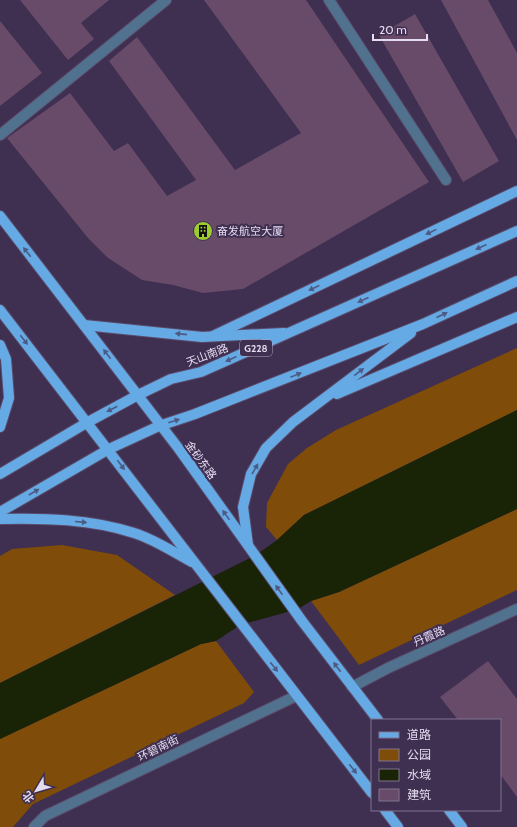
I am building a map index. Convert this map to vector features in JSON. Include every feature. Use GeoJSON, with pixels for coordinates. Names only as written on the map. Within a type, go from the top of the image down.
{"type":"FeatureCollection","features":[{"type":"Feature","properties":{"kind":"main road"},"geometry":{"type":"LineString","coordinates":[[213,336],[517,191]]}},
{"type":"Feature","properties":{"kind":"main road","name":"金砂东路"},"geometry":{"type":"LineString","coordinates":[[0,216],[138,395],[159,426],[186,460],[302,621],[377,719]]}},
{"type":"Feature","properties":{"kind":"main road","name":"天山南路"},"geometry":{"type":"LineString","coordinates":[[0,474],[88,422],[171,379],[201,372],[517,231]]}},
{"type":"Feature","properties":{"kind":"main road"},"geometry":{"type":"LineString","coordinates":[[0,512],[109,448],[159,426],[195,414],[423,324],[517,281]]}},
{"type":"Feature","properties":{"kind":"main road"},"geometry":{"type":"LineString","coordinates":[[0,310],[109,448],[250,636],[371,792]]}},
{"type":"Feature","properties":{"kind":"main road"},"geometry":{"type":"LineString","coordinates":[[321,401],[517,317]]}},
{"type":"Feature","properties":{"kind":"main road"},"geometry":{"type":"LineString","coordinates":[[248,547],[243,507],[251,474],[266,448],[293,422],[423,324]]}},
{"type":"Feature","properties":{"kind":"main road"},"geometry":{"type":"LineString","coordinates":[[84,325],[202,337],[290,333]]}},
{"type":"Feature","properties":{"kind":"main road"},"geometry":{"type":"LineString","coordinates":[[0,346],[6,359],[10,398],[0,428]]}},
{"type":"Feature","properties":{"kind":"main road"},"geometry":{"type":"LineString","coordinates":[[0,519],[41,518],[88,523],[135,533],[195,563]]}},
{"type":"Feature","properties":{"kind":"main road"},"geometry":{"type":"LineString","coordinates":[[386,811],[398,827]]}},
{"type":"Feature","properties":{"kind":"main road"},"geometry":{"type":"LineString","coordinates":[[450,811],[462,827]]}},
{"type":"Feature","properties":{"kind":"street"},"geometry":{"type":"LineString","coordinates":[[0,135],[166,0]]}},
{"type":"Feature","properties":{"kind":"street"},"geometry":{"type":"LineString","coordinates":[[329,0],[446,180]]}},
{"type":"Feature","properties":{"kind":"street","name":"丹霞路"},"geometry":{"type":"LineString","coordinates":[[352,686],[517,609]]}},
{"type":"Feature","properties":{"kind":"street","name":"环碧南街"},"geometry":{"type":"LineString","coordinates":[[34,827],[45,816],[296,696]]}},
{"type":"Feature","properties":{"kind":"green space"},"geometry":{"type":"Polygon","coordinates":[[[517,348],[517,410],[304,515],[277,540],[266,527],[267,503],[288,464],[307,448],[336,430],[517,348]]]}},
{"type":"Feature","properties":{"kind":"green space"},"geometry":{"type":"Polygon","coordinates":[[[517,509],[517,590],[359,665],[311,601],[339,592],[517,509]]]}},
{"type":"Feature","properties":{"kind":"green space"},"geometry":{"type":"Polygon","coordinates":[[[62,545],[117,555],[175,595],[0,683],[0,556],[12,549],[62,545]]]}},
{"type":"Feature","properties":{"kind":"green space"},"geometry":{"type":"Polygon","coordinates":[[[216,641],[254,692],[244,703],[33,804],[13,827],[0,827],[0,739],[201,644],[216,641]]]}},
{"type":"Feature","properties":{"kind":"water"},"geometry":{"type":"Polygon","coordinates":[[[517,410],[517,509],[339,592],[311,601],[298,609],[240,625],[216,641],[201,644],[0,739],[0,683],[256,555],[277,540],[304,515],[517,410]]]}},
{"type":"Feature","properties":{"kind":"building"},"geometry":{"type":"Polygon","coordinates":[[[20,0],[109,0],[81,23],[94,39],[68,60],[20,0]]]}},
{"type":"Feature","properties":{"kind":"building"},"geometry":{"type":"Polygon","coordinates":[[[204,0],[306,0],[429,182],[243,289],[203,293],[173,285],[142,280],[108,258],[88,238],[7,138],[70,93],[114,151],[128,143],[167,196],[196,180],[109,61],[137,37],[235,170],[301,133],[204,0]]]}},
{"type":"Feature","properties":{"kind":"building"},"geometry":{"type":"Polygon","coordinates":[[[441,0],[488,0],[517,53],[517,140],[441,0]]]}},
{"type":"Feature","properties":{"kind":"building"},"geometry":{"type":"Polygon","coordinates":[[[415,14],[499,161],[463,182],[379,35],[415,14]]]}},
{"type":"Feature","properties":{"kind":"building"},"geometry":{"type":"Polygon","coordinates":[[[0,21],[42,73],[0,106],[0,21]]]}},
{"type":"Feature","properties":{"kind":"building"},"geometry":{"type":"Polygon","coordinates":[[[488,661],[517,699],[517,797],[501,775],[501,719],[457,719],[440,697],[488,661]]]}},
{"type":"Feature","properties":{"kind":"place","name":"奋发航空大厦"},"geometry":{"type":"Point","coordinates":[203,231]}}]}
